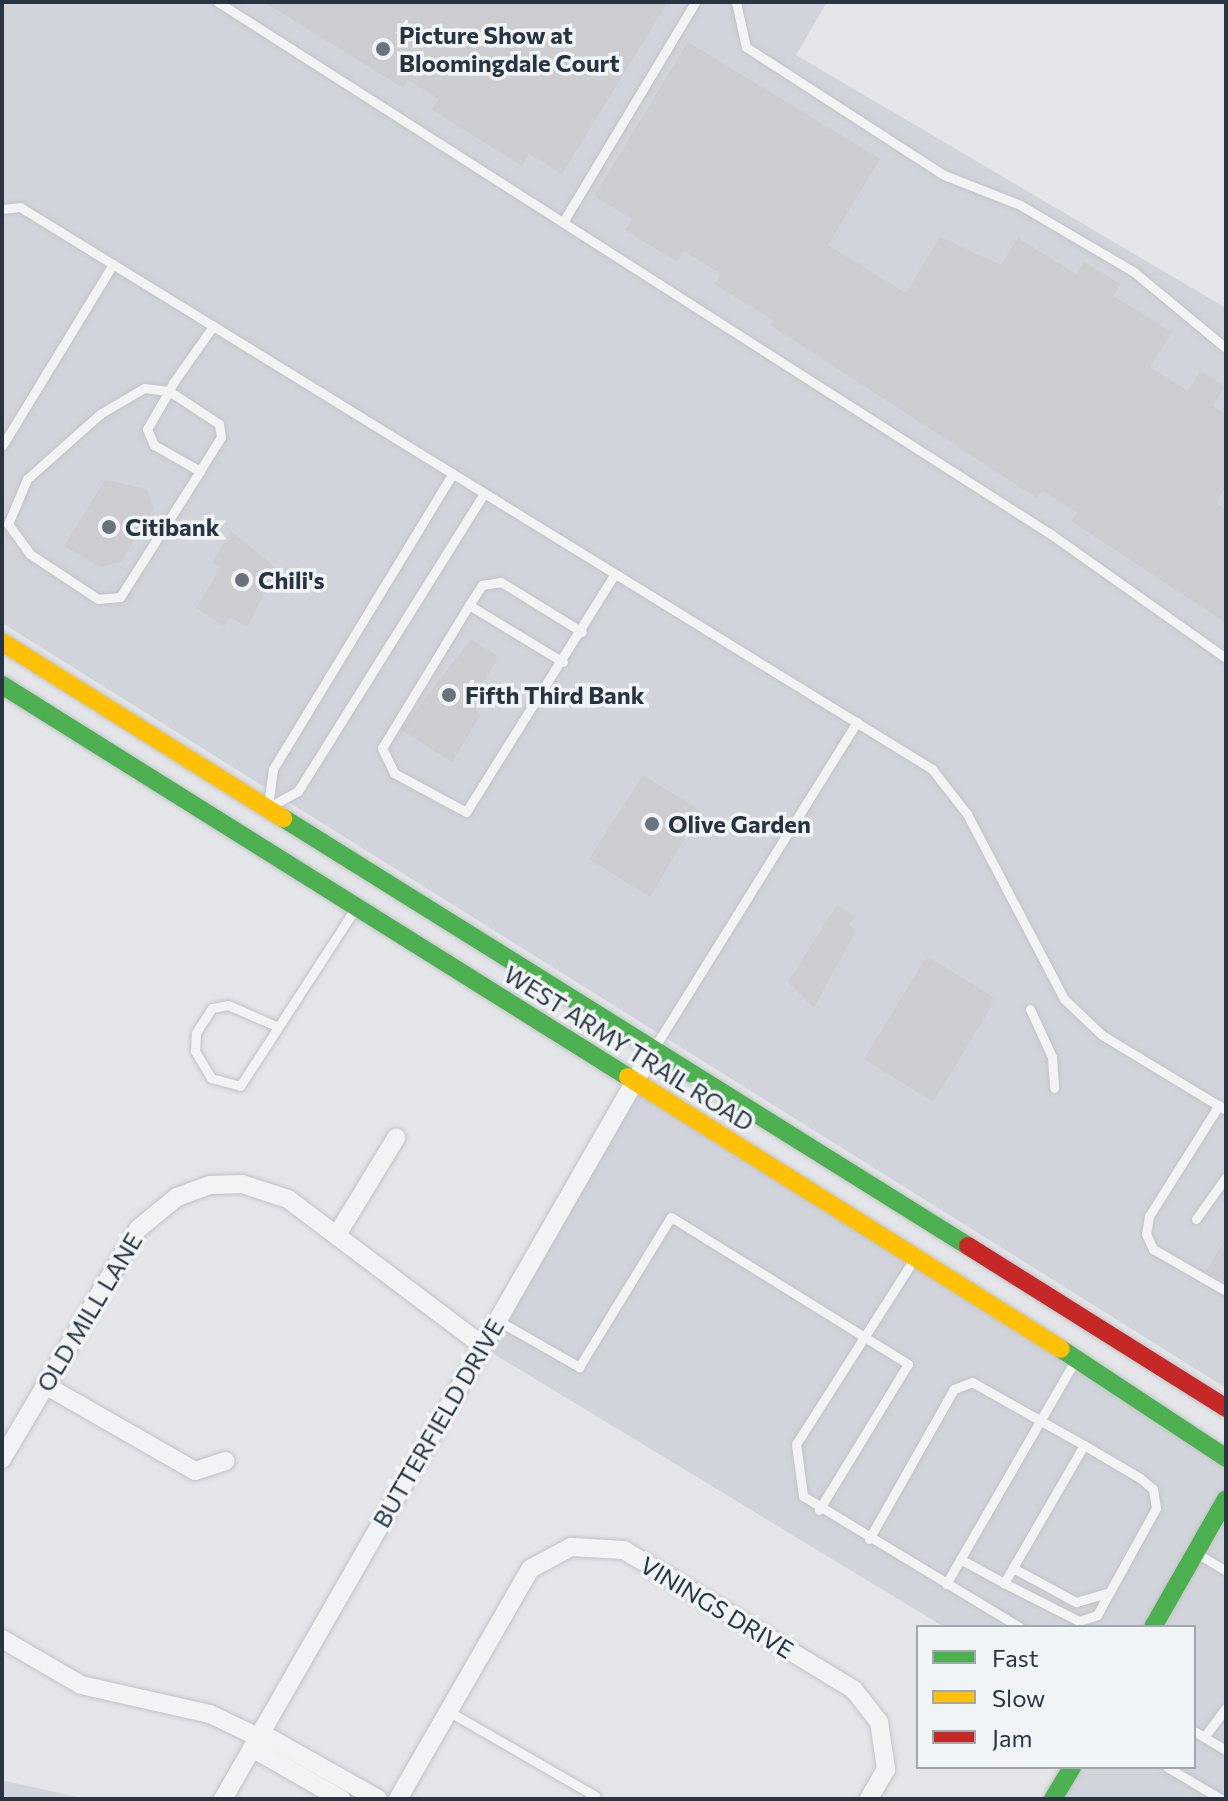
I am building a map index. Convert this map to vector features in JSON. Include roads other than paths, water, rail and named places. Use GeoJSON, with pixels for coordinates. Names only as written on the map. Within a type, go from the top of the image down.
{"type":"FeatureCollection","features":[{"type":"Feature","properties":{"kind":"main road","name":"WEST ARMY TRAIL ROAD"},"geometry":{"type":"LineString","coordinates":[[2,642],[1226,1408]]}},
{"type":"Feature","properties":{"kind":"main road","name":"WEST ARMY TRAIL ROAD"},"geometry":{"type":"LineString","coordinates":[[2,685],[636,1079],[916,1256],[1226,1458]]}},
{"type":"Feature","properties":{"kind":"main road"},"geometry":{"type":"LineString","coordinates":[[247,838],[268,808]]}},
{"type":"Feature","properties":{"kind":"main road"},"geometry":{"type":"LineString","coordinates":[[1154,1625],[1226,1499]]}},
{"type":"Feature","properties":{"kind":"main road"},"geometry":{"type":"LineString","coordinates":[[1053,1799],[1071,1769]]}},
{"type":"Feature","properties":{"kind":"street","name":"BUTTERFIELD DRIVE"},"geometry":{"type":"LineString","coordinates":[[223,1799],[654,1048]]}},
{"type":"Feature","properties":{"kind":"street"},"geometry":{"type":"LineString","coordinates":[[337,1235],[396,1138]]}},
{"type":"Feature","properties":{"kind":"street","name":"OLD MILL LANE"},"geometry":{"type":"LineString","coordinates":[[2,1459],[132,1237],[177,1197],[227,1184],[270,1190],[337,1235],[482,1345]]}},
{"type":"Feature","properties":{"kind":"street"},"geometry":{"type":"LineString","coordinates":[[45,1385],[195,1471],[225,1461]]}},
{"type":"Feature","properties":{"kind":"street","name":"VININGS DRIVE"},"geometry":{"type":"LineString","coordinates":[[398,1799],[530,1569],[571,1547],[624,1550],[854,1690],[879,1722],[886,1769],[869,1799]]}},
{"type":"Feature","properties":{"kind":"street"},"geometry":{"type":"LineString","coordinates":[[2,1639],[81,1685],[196,1709],[378,1799]]}},
{"type":"Feature","properties":{"kind":"street"},"geometry":{"type":"LineString","coordinates":[[257,1739],[341,1799]]}},
{"type":"Feature","properties":{"kind":"lane"},"geometry":{"type":"LineString","coordinates":[[218,2],[1052,535],[1226,658]]}},
{"type":"Feature","properties":{"kind":"lane"},"geometry":{"type":"LineString","coordinates":[[563,222],[695,2]]}},
{"type":"Feature","properties":{"kind":"lane"},"geometry":{"type":"LineString","coordinates":[[736,2],[746,47],[944,175],[1020,205],[1134,272],[1226,348]]}},
{"type":"Feature","properties":{"kind":"lane"},"geometry":{"type":"LineString","coordinates":[[2,209],[20,207],[932,769],[953,793],[1064,999],[1102,1035],[1222,1108],[1149,1216],[1153,1249],[1226,1291]]}},
{"type":"Feature","properties":{"kind":"lane"},"geometry":{"type":"LineString","coordinates":[[2,446],[113,264]]}},
{"type":"Feature","properties":{"kind":"lane"},"geometry":{"type":"LineString","coordinates":[[200,471],[154,445],[147,429],[213,326]]}},
{"type":"Feature","properties":{"kind":"lane"},"geometry":{"type":"LineString","coordinates":[[144,388],[169,391],[219,424],[221,437],[200,471],[120,597],[98,599],[30,554],[8,524],[27,479],[100,414],[144,388]]}},
{"type":"Feature","properties":{"kind":"lane"},"geometry":{"type":"LineString","coordinates":[[268,808],[273,769],[453,473]]}},
{"type":"Feature","properties":{"kind":"lane"},"geometry":{"type":"LineString","coordinates":[[268,808],[298,791],[484,493]]}},
{"type":"Feature","properties":{"kind":"lane"},"geometry":{"type":"LineString","coordinates":[[582,632],[501,582],[482,585],[382,748],[394,773],[466,812],[582,632],[615,574]]}},
{"type":"Feature","properties":{"kind":"lane"},"geometry":{"type":"LineString","coordinates":[[469,605],[563,662]]}},
{"type":"Feature","properties":{"kind":"lane"},"geometry":{"type":"LineString","coordinates":[[654,1048],[857,722]]}},
{"type":"Feature","properties":{"kind":"lane"},"geometry":{"type":"LineString","coordinates":[[276,1026],[228,1005],[212,1008],[196,1033],[195,1051],[211,1078],[240,1086],[276,1026],[357,906]]}},
{"type":"Feature","properties":{"kind":"lane"},"geometry":{"type":"LineString","coordinates":[[1030,1009],[1052,1057],[1054,1088]]}},
{"type":"Feature","properties":{"kind":"lane"},"geometry":{"type":"LineString","coordinates":[[1196,1219],[1222,1180]]}},
{"type":"Feature","properties":{"kind":"lane"},"geometry":{"type":"LineString","coordinates":[[497,1320],[579,1367],[671,1217],[908,1364],[819,1510]]}},
{"type":"Feature","properties":{"kind":"lane"},"geometry":{"type":"LineString","coordinates":[[916,1256],[863,1334],[792,1457],[803,1496],[819,1510],[1016,1625]]}},
{"type":"Feature","properties":{"kind":"lane"},"geometry":{"type":"LineString","coordinates":[[946,1584],[1076,1359]]}},
{"type":"Feature","properties":{"kind":"lane"},"geometry":{"type":"LineString","coordinates":[[869,1539],[954,1389],[972,1382],[1140,1478],[1153,1489],[1156,1508],[1097,1615],[1079,1621],[960,1559]]}},
{"type":"Feature","properties":{"kind":"lane"},"geometry":{"type":"LineString","coordinates":[[1004,1583],[1084,1445]]}},
{"type":"Feature","properties":{"kind":"lane"},"geometry":{"type":"LineString","coordinates":[[1196,1553],[1226,1571]]}},
{"type":"Feature","properties":{"kind":"lane"},"geometry":{"type":"LineString","coordinates":[[1013,1568],[1076,1602],[1107,1593]]}},
{"type":"Feature","properties":{"kind":"lane"},"geometry":{"type":"LineString","coordinates":[[1204,1737],[1226,1708]]}},
{"type":"Feature","properties":{"kind":"lane"},"geometry":{"type":"LineString","coordinates":[[448,1711],[595,1796]]}},
{"type":"Feature","properties":{"kind":"lane"},"geometry":{"type":"LineString","coordinates":[[1196,1732],[1226,1750]]}},
{"type":"Feature","properties":{"kind":"lane"},"geometry":{"type":"LineString","coordinates":[[1170,1769],[1221,1799]]}},
{"type":"Feature","properties":{"kind":"place","name":"Picture Show at Bloomingdale Court"},"geometry":{"type":"Point","coordinates":[383,49]}},
{"type":"Feature","properties":{"kind":"place","name":"Citibank"},"geometry":{"type":"Point","coordinates":[109,527]}},
{"type":"Feature","properties":{"kind":"place","name":"Chili's"},"geometry":{"type":"Point","coordinates":[242,580]}},
{"type":"Feature","properties":{"kind":"place","name":"Fifth Third Bank"},"geometry":{"type":"Point","coordinates":[449,695]}},
{"type":"Feature","properties":{"kind":"place","name":"Olive Garden"},"geometry":{"type":"Point","coordinates":[652,824]}}]}
